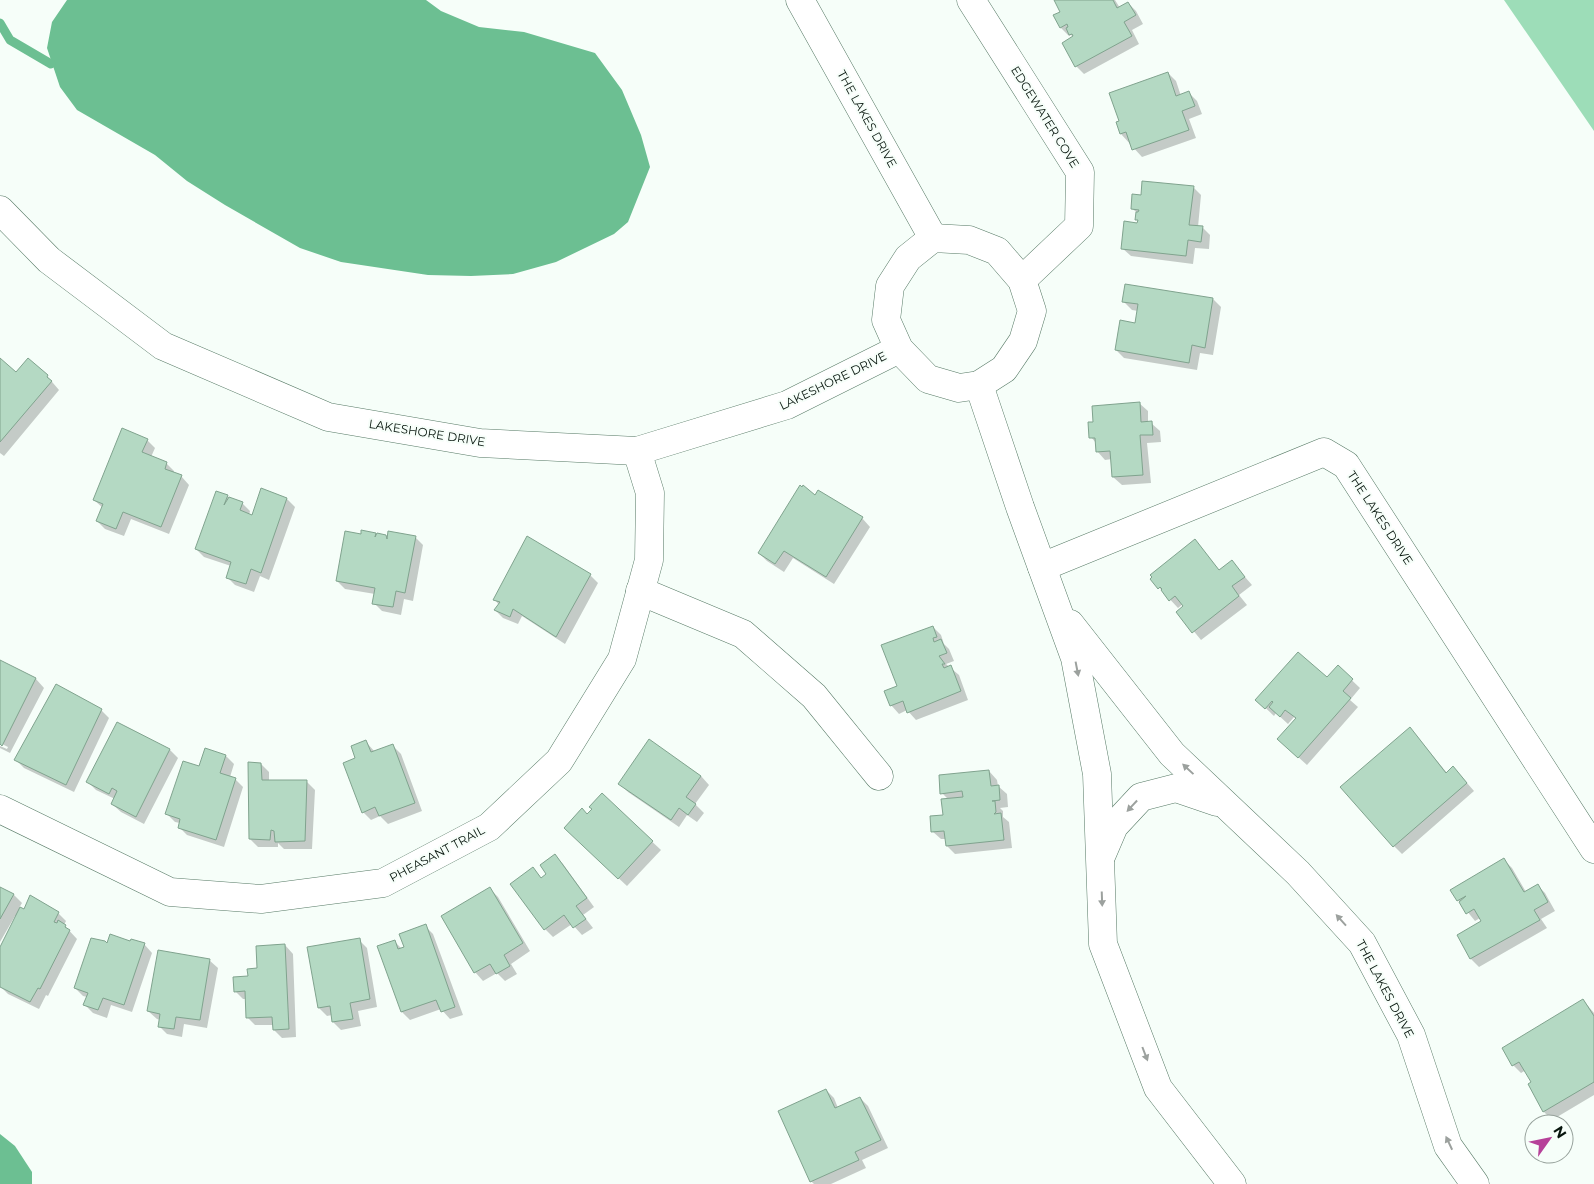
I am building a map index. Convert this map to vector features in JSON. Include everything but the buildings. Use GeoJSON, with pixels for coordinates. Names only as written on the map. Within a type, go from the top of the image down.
{"type":"FeatureCollection","features":[{"type":"Feature","properties":{"kind":"street","name":"THE LAKES DRIVE"},"geometry":{"type":"LineString","coordinates":[[800,0],[933,238]]}},
{"type":"Feature","properties":{"kind":"street","name":"EDGEWATER COVE"},"geometry":{"type":"LineString","coordinates":[[971,0],[1080,172],[1079,226],[1022,280]]}},
{"type":"Feature","properties":{"kind":"street","name":"LAKESHORE DRIVE"},"geometry":{"type":"LineString","coordinates":[[0,210],[49,260],[163,346],[328,416],[480,443],[637,451],[787,405],[899,349]]}},
{"type":"Feature","properties":{"kind":"street"},"geometry":{"type":"LineString","coordinates":[[933,238],[969,240],[997,251],[1022,280],[1032,311],[1023,341],[1004,369],[978,385],[959,388],[928,379],[899,349],[886,320],[890,286],[908,258],[933,238]]}},
{"type":"Feature","properties":{"kind":"street","name":"THE LAKES DRIVE"},"geometry":{"type":"LineString","coordinates":[[978,385],[1075,658],[1097,774],[1103,944],[1158,1088],[1232,1184]]}},
{"type":"Feature","properties":{"kind":"street","name":"PHEASANT TRAIL"},"geometry":{"type":"LineString","coordinates":[[0,809],[170,892],[261,899],[383,882],[489,827],[560,761],[622,659],[649,560],[650,493],[637,451]]}},
{"type":"Feature","properties":{"kind":"street","name":"THE LAKES DRIVE"},"geometry":{"type":"LineString","coordinates":[[1042,567],[1324,452],[1346,465],[1594,849]]}},
{"type":"Feature","properties":{"kind":"street"},"geometry":{"type":"LineString","coordinates":[[640,591],[742,634],[814,696],[878,776]]}},
{"type":"Feature","properties":{"kind":"street","name":"THE LAKES DRIVE"},"geometry":{"type":"LineString","coordinates":[[1056,606],[1172,754],[1298,873],[1362,943],[1411,1035],[1448,1146],[1475,1184]]}},
{"type":"Feature","properties":{"kind":"street","name":"THE LAKES DRIVE"},"geometry":{"type":"LineString","coordinates":[[1100,859],[1114,826],[1141,797],[1176,788],[1226,804]]}},
{"type":"Feature","properties":{"kind":"shaded area"},"geometry":{"type":"Polygon","coordinates":[[[67,0],[426,0],[441,11],[479,27],[524,32],[595,53],[622,90],[641,135],[650,167],[628,222],[614,234],[556,262],[513,274],[471,276],[428,275],[341,262],[300,248],[225,205],[187,181],[155,155],[77,110],[60,87],[47,48],[52,22],[67,0]]]}},
{"type":"Feature","properties":{"kind":"shaded area"},"geometry":{"type":"Polygon","coordinates":[[[1504,0],[1594,0],[1594,131],[1504,0]]]}},
{"type":"Feature","properties":{"kind":"shaded area"},"geometry":{"type":"Polygon","coordinates":[[[0,1134],[15,1146],[32,1172],[32,1184],[0,1184],[0,1134]]]}},
{"type":"Feature","properties":{"kind":"waterway"},"geometry":{"type":"LineString","coordinates":[[0,23],[10,40],[51,64]]}}]}
